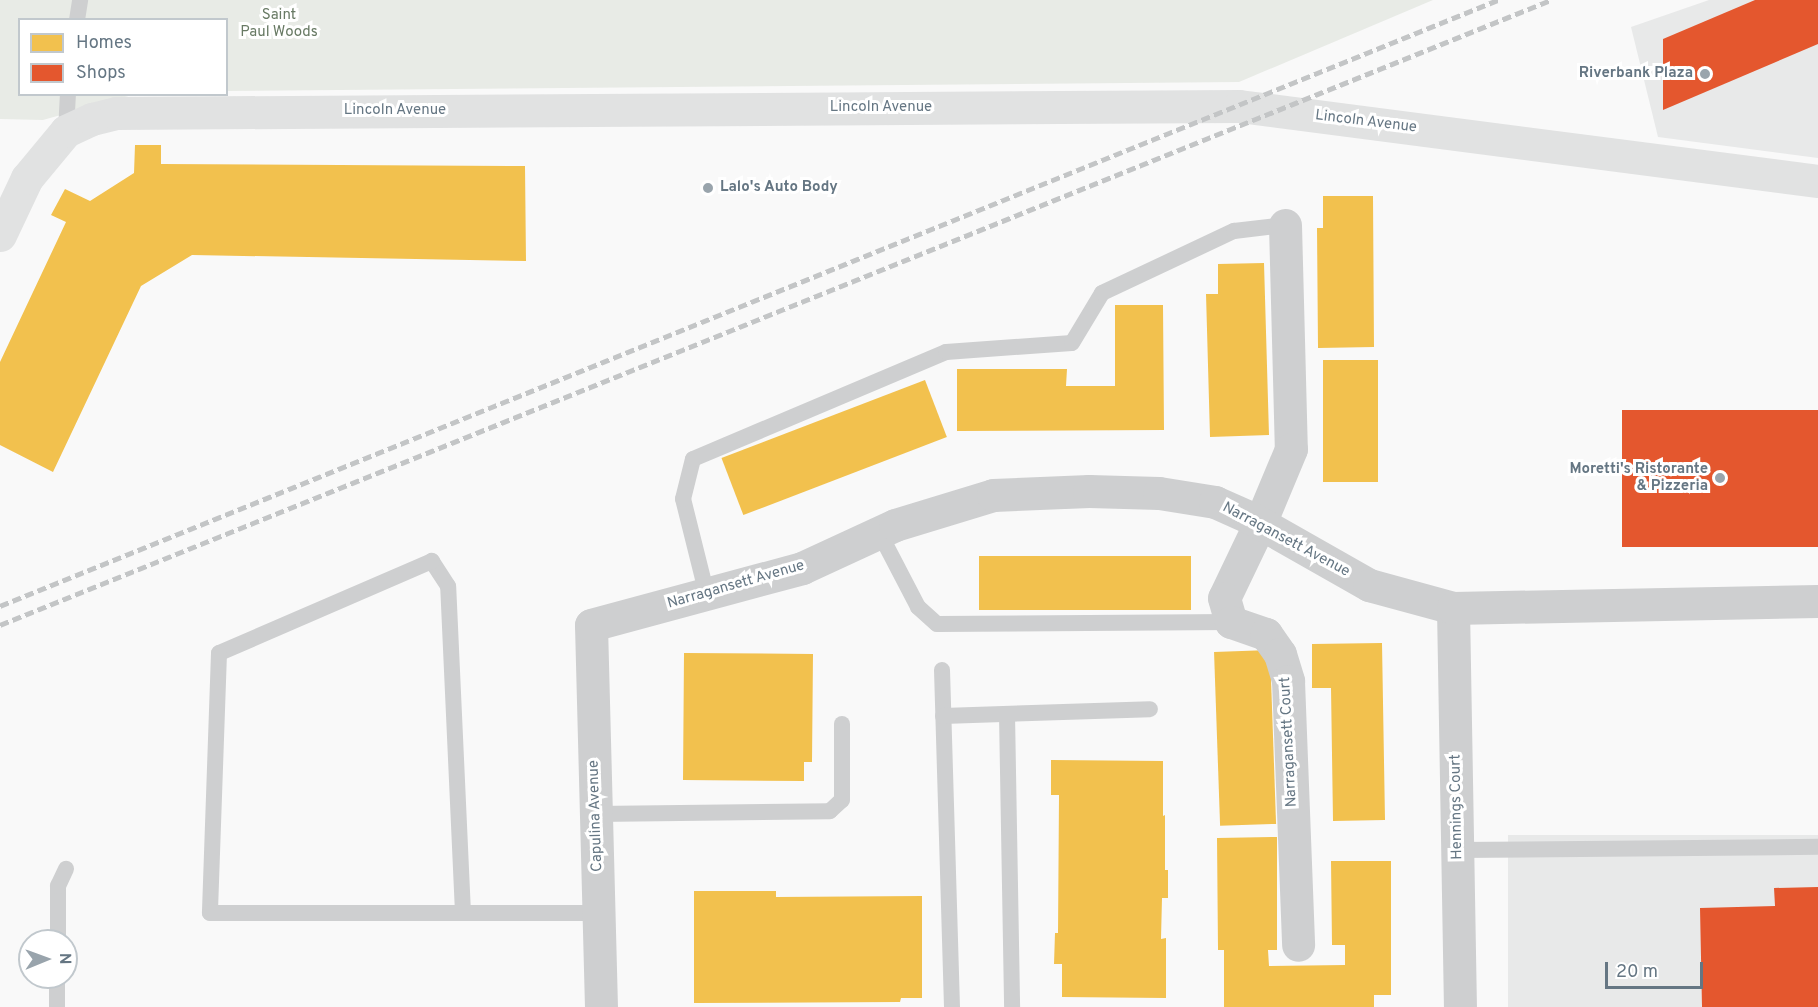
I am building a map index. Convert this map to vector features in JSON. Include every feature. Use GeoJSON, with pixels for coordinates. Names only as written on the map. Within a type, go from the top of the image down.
{"type":"FeatureCollection","features":[{"type":"Feature","properties":{"kind":"main road","name":"Lincoln Avenue"},"geometry":{"type":"LineString","coordinates":[[0,235],[27,178],[66,131],[92,119],[116,113],[1239,106],[1818,182]]}},
{"type":"Feature","properties":{"kind":"street"},"geometry":{"type":"LineString","coordinates":[[1231,622],[1224,598],[1260,523],[1291,449],[1285,225]]}},
{"type":"Feature","properties":{"kind":"street","name":"Narragansett Avenue"},"geometry":{"type":"LineString","coordinates":[[591,625],[802,568],[879,532],[993,495],[1089,491],[1159,493],[1215,502],[1260,523],[1369,585],[1453,608],[1818,601]]}},
{"type":"Feature","properties":{"kind":"street","name":"Hennings Court"},"geometry":{"type":"LineString","coordinates":[[1453,608],[1460,1007]]}},
{"type":"Feature","properties":{"kind":"street","name":"Narragansett Court"},"geometry":{"type":"LineString","coordinates":[[1231,622],[1266,634],[1280,654],[1288,681],[1298,945]]}},
{"type":"Feature","properties":{"kind":"street","name":"Capulina Avenue"},"geometry":{"type":"LineString","coordinates":[[591,625],[601,1007]]}},
{"type":"Feature","properties":{"kind":"lane"},"geometry":{"type":"LineString","coordinates":[[77,18],[80,0]]}},
{"type":"Feature","properties":{"kind":"lane"},"geometry":{"type":"LineString","coordinates":[[66,131],[68,96]]}},
{"type":"Feature","properties":{"kind":"lane"},"geometry":{"type":"LineString","coordinates":[[707,595],[683,499],[693,459],[946,352],[1072,343],[1102,293],[1234,231],[1285,225]]}},
{"type":"Feature","properties":{"kind":"lane"},"geometry":{"type":"LineString","coordinates":[[879,532],[918,607],[937,624],[1231,622]]}},
{"type":"Feature","properties":{"kind":"lane"},"geometry":{"type":"LineString","coordinates":[[464,913],[448,586],[432,561],[219,653],[210,912],[464,913],[599,913]]}},
{"type":"Feature","properties":{"kind":"lane"},"geometry":{"type":"LineString","coordinates":[[942,670],[951,1007]]}},
{"type":"Feature","properties":{"kind":"lane"},"geometry":{"type":"LineString","coordinates":[[943,716],[1150,709]]}},
{"type":"Feature","properties":{"kind":"lane"},"geometry":{"type":"LineString","coordinates":[[1007,714],[1012,1007]]}},
{"type":"Feature","properties":{"kind":"lane"},"geometry":{"type":"LineString","coordinates":[[596,814],[830,811],[842,800],[842,724]]}},
{"type":"Feature","properties":{"kind":"lane"},"geometry":{"type":"LineString","coordinates":[[1457,850],[1818,847]]}},
{"type":"Feature","properties":{"kind":"lane"},"geometry":{"type":"LineString","coordinates":[[58,929],[58,886],[66,869]]}},
{"type":"Feature","properties":{"kind":"lane"},"geometry":{"type":"LineString","coordinates":[[57,989],[57,1007]]}},
{"type":"Feature","properties":{"kind":"shaded area","name":"Riverbank Plaza"},"geometry":{"type":"Polygon","coordinates":[[[1709,0],[1818,0],[1818,158],[1658,137],[1631,27],[1709,0]]]}},
{"type":"Feature","properties":{"kind":"shaded area"},"geometry":{"type":"Polygon","coordinates":[[[1508,835],[1818,835],[1818,1007],[1508,1007],[1508,835]]]}},
{"type":"Feature","properties":{"kind":"green space","name":"Saint Paul Woods"},"geometry":{"type":"Polygon","coordinates":[[[0,0],[1433,0],[1239,82],[228,91],[228,18],[18,18],[18,96],[128,96],[43,120],[0,119],[0,0]]]}},
{"type":"Feature","properties":{"kind":"building: Homes"},"geometry":{"type":"Polygon","coordinates":[[[135,145],[161,145],[161,164],[525,166],[526,261],[192,255],[141,286],[53,472],[0,445],[0,362],[66,222],[51,215],[65,189],[90,201],[134,173],[135,145]]]}},
{"type":"Feature","properties":{"kind":"building: Homes"},"geometry":{"type":"Polygon","coordinates":[[[1323,196],[1373,196],[1374,347],[1318,348],[1317,228],[1323,228],[1323,196]]]}},
{"type":"Feature","properties":{"kind":"building: Homes"},"geometry":{"type":"Polygon","coordinates":[[[1264,263],[1269,435],[1210,437],[1206,294],[1218,294],[1218,264],[1264,263]]]}},
{"type":"Feature","properties":{"kind":"building: Homes"},"geometry":{"type":"Polygon","coordinates":[[[1115,305],[1163,305],[1164,430],[957,431],[957,369],[1067,369],[1066,386],[1115,386],[1115,305]]]}},
{"type":"Feature","properties":{"kind":"building: Homes"},"geometry":{"type":"Polygon","coordinates":[[[1323,360],[1378,360],[1378,482],[1323,482],[1323,360]]]}},
{"type":"Feature","properties":{"kind":"building: Homes"},"geometry":{"type":"Polygon","coordinates":[[[925,380],[947,437],[743,515],[721,458],[925,380]]]}},
{"type":"Feature","properties":{"kind":"building: Homes"},"geometry":{"type":"Polygon","coordinates":[[[979,556],[1191,556],[1191,610],[979,610],[979,556]]]}},
{"type":"Feature","properties":{"kind":"building: Homes"},"geometry":{"type":"Polygon","coordinates":[[[1382,643],[1385,820],[1333,821],[1331,688],[1312,688],[1312,644],[1382,643]]]}},
{"type":"Feature","properties":{"kind":"building: Homes"},"geometry":{"type":"Polygon","coordinates":[[[1270,650],[1276,824],[1220,826],[1214,652],[1270,650]]]}},
{"type":"Feature","properties":{"kind":"building: Homes"},"geometry":{"type":"Polygon","coordinates":[[[684,653],[813,654],[812,762],[804,762],[804,781],[683,780],[684,653]]]}},
{"type":"Feature","properties":{"kind":"building: Homes"},"geometry":{"type":"Polygon","coordinates":[[[1051,760],[1163,761],[1163,816],[1165,815],[1165,870],[1168,870],[1168,898],[1162,898],[1161,939],[1166,938],[1166,998],[1062,997],[1062,964],[1054,964],[1055,933],[1058,933],[1059,795],[1051,795],[1051,760]]]}},
{"type":"Feature","properties":{"kind":"building: Homes"},"geometry":{"type":"Polygon","coordinates":[[[1277,837],[1277,950],[1268,950],[1269,966],[1345,965],[1345,945],[1332,945],[1331,861],[1391,861],[1391,995],[1374,995],[1374,1007],[1224,1007],[1224,950],[1218,950],[1217,838],[1277,837]]]}},
{"type":"Feature","properties":{"kind":"building: Homes"},"geometry":{"type":"Polygon","coordinates":[[[694,891],[776,891],[776,897],[922,896],[922,998],[901,998],[900,1002],[694,1003],[694,891]]]}},
{"type":"Feature","properties":{"kind":"building: Shops","name":"Riverbank Plaza"},"geometry":{"type":"Polygon","coordinates":[[[1755,0],[1818,0],[1818,44],[1663,110],[1663,39],[1755,0]]]}},
{"type":"Feature","properties":{"kind":"building: Shops","name":"Moretti's Ristorante & Pizzeria"},"geometry":{"type":"Polygon","coordinates":[[[1622,410],[1818,410],[1818,547],[1622,547],[1622,410]]]}},
{"type":"Feature","properties":{"kind":"building: Shops"},"geometry":{"type":"Polygon","coordinates":[[[1818,887],[1818,1007],[1702,1007],[1700,908],[1775,906],[1774,888],[1818,887]]]}},
{"type":"Feature","properties":{"kind":"railway"},"geometry":{"type":"LineString","coordinates":[[0,606],[1498,0]]}},
{"type":"Feature","properties":{"kind":"railway"},"geometry":{"type":"LineString","coordinates":[[0,625],[1551,0]]}},
{"type":"Feature","properties":{"kind":"place","name":"Riverbank Plaza"},"geometry":{"type":"Point","coordinates":[1705,74]}},
{"type":"Feature","properties":{"kind":"place","name":"Lalo's Auto Body"},"geometry":{"type":"Point","coordinates":[708,188]}},
{"type":"Feature","properties":{"kind":"place","name":"Moretti's Ristorante & Pizzeria"},"geometry":{"type":"Point","coordinates":[1720,478]}}]}
